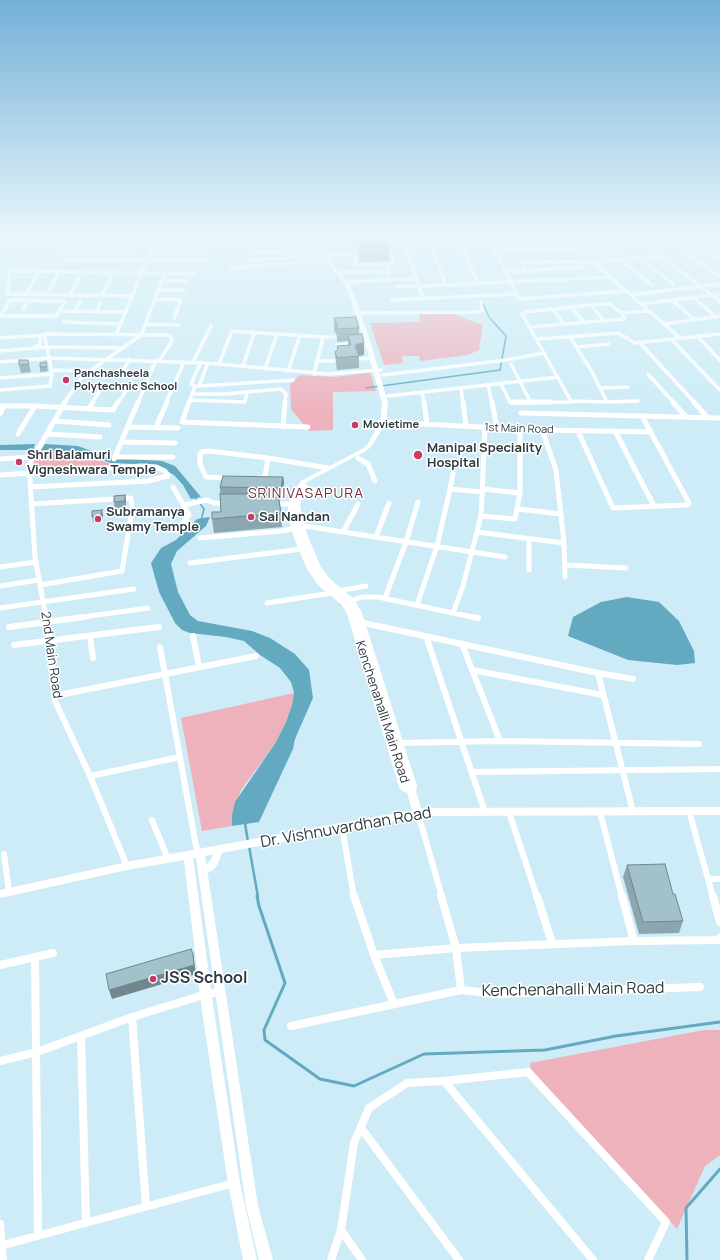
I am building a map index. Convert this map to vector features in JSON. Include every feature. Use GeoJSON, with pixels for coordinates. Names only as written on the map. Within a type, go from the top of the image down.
{"type":"FeatureCollection","features":[{"type":"Feature","properties":{"kind":"main road"},"geometry":{"type":"LineString","coordinates":[[291,504],[295,492],[307,479],[369,446],[386,422],[380,371],[373,358],[352,297]]}},
{"type":"Feature","properties":{"kind":"main road"},"geometry":{"type":"LineString","coordinates":[[304,488],[316,479],[358,458],[374,448],[386,422],[390,403],[357,297]]}},
{"type":"Feature","properties":{"kind":"main road","name":"Kenchenahalli Main Road"},"geometry":{"type":"LineString","coordinates":[[291,504],[296,526],[302,549],[311,569],[321,583],[335,592],[351,601],[356,609],[357,622],[404,787],[411,791],[412,786],[399,743],[357,622],[345,603],[335,592],[317,568],[296,526],[297,505],[304,488]]}},
{"type":"Feature","properties":{"kind":"main road"},"geometry":{"type":"LineString","coordinates":[[411,791],[418,813]]}},
{"type":"Feature","properties":{"kind":"main road","name":"Dr. Vishnuvardhan Road"},"geometry":{"type":"LineString","coordinates":[[4,893],[195,852],[234,848],[418,813],[720,812]]}},
{"type":"Feature","properties":{"kind":"main road"},"geometry":{"type":"LineString","coordinates":[[195,852],[202,871],[252,1206],[266,1260]]}},
{"type":"Feature","properties":{"kind":"main road"},"geometry":{"type":"LineString","coordinates":[[195,852],[207,994],[234,1183],[250,1260]]}},
{"type":"Feature","properties":{"kind":"street"},"geometry":{"type":"LineString","coordinates":[[116,335],[132,297]]}},
{"type":"Feature","properties":{"kind":"street"},"geometry":{"type":"LineString","coordinates":[[391,300],[464,297]]}},
{"type":"Feature","properties":{"kind":"street"},"geometry":{"type":"LineString","coordinates":[[518,297],[519,299],[549,297]]}},
{"type":"Feature","properties":{"kind":"street"},"geometry":{"type":"LineString","coordinates":[[633,297],[680,338]]}},
{"type":"Feature","properties":{"kind":"street"},"geometry":{"type":"LineString","coordinates":[[641,304],[701,297]]}},
{"type":"Feature","properties":{"kind":"street"},"geometry":{"type":"LineString","coordinates":[[693,298],[718,316]]}},
{"type":"Feature","properties":{"kind":"street"},"geometry":{"type":"LineString","coordinates":[[0,459],[35,454],[62,407],[83,376],[141,335],[156,299],[181,300],[174,318]]}},
{"type":"Feature","properties":{"kind":"street"},"geometry":{"type":"LineString","coordinates":[[23,309],[28,300]]}},
{"type":"Feature","properties":{"kind":"street"},"geometry":{"type":"LineString","coordinates":[[28,300],[65,301],[58,314],[53,316],[0,315],[9,301],[28,300]]}},
{"type":"Feature","properties":{"kind":"street"},"geometry":{"type":"LineString","coordinates":[[672,300],[695,320]]}},
{"type":"Feature","properties":{"kind":"street"},"geometry":{"type":"LineString","coordinates":[[75,312],[80,301]]}},
{"type":"Feature","properties":{"kind":"street"},"geometry":{"type":"LineString","coordinates":[[362,313],[478,312],[482,311],[481,302]]}},
{"type":"Feature","properties":{"kind":"street"},"geometry":{"type":"LineString","coordinates":[[96,312],[100,303]]}},
{"type":"Feature","properties":{"kind":"street"},"geometry":{"type":"LineString","coordinates":[[531,327],[604,322],[626,318],[610,304],[523,313],[544,353],[573,402]]}},
{"type":"Feature","properties":{"kind":"street"},"geometry":{"type":"LineString","coordinates":[[591,306],[604,322]]}},
{"type":"Feature","properties":{"kind":"street"},"geometry":{"type":"LineString","coordinates":[[572,308],[585,323]]}},
{"type":"Feature","properties":{"kind":"street"},"geometry":{"type":"LineString","coordinates":[[553,310],[564,324]]}},
{"type":"Feature","properties":{"kind":"street"},"geometry":{"type":"LineString","coordinates":[[60,311],[126,312]]}},
{"type":"Feature","properties":{"kind":"street"},"geometry":{"type":"LineString","coordinates":[[621,313],[649,311]]}},
{"type":"Feature","properties":{"kind":"street"},"geometry":{"type":"LineString","coordinates":[[664,324],[718,316]]}},
{"type":"Feature","properties":{"kind":"street"},"geometry":{"type":"LineString","coordinates":[[63,322],[120,324]]}},
{"type":"Feature","properties":{"kind":"street"},"geometry":{"type":"LineString","coordinates":[[146,324],[179,325]]}},
{"type":"Feature","properties":{"kind":"street"},"geometry":{"type":"LineString","coordinates":[[193,362],[211,326]]}},
{"type":"Feature","properties":{"kind":"street"},"geometry":{"type":"LineString","coordinates":[[220,364],[232,331],[334,337]]}},
{"type":"Feature","properties":{"kind":"street"},"geometry":{"type":"LineString","coordinates":[[243,366],[254,333]]}},
{"type":"Feature","properties":{"kind":"street"},"geometry":{"type":"LineString","coordinates":[[538,339],[618,333],[632,342],[638,342],[720,334]]}},
{"type":"Feature","properties":{"kind":"street"},"geometry":{"type":"LineString","coordinates":[[265,369],[277,334]]}},
{"type":"Feature","properties":{"kind":"street"},"geometry":{"type":"LineString","coordinates":[[0,390],[50,386],[51,372],[49,358],[47,347],[42,335]]}},
{"type":"Feature","properties":{"kind":"street"},"geometry":{"type":"LineString","coordinates":[[0,349],[40,346],[42,335]]}},
{"type":"Feature","properties":{"kind":"street"},"geometry":{"type":"LineString","coordinates":[[0,338],[42,335],[171,336],[172,341],[158,360],[114,458],[173,457]]}},
{"type":"Feature","properties":{"kind":"street"},"geometry":{"type":"LineString","coordinates":[[288,371],[300,335]]}},
{"type":"Feature","properties":{"kind":"street"},"geometry":{"type":"LineString","coordinates":[[697,336],[720,360]]}},
{"type":"Feature","properties":{"kind":"street"},"geometry":{"type":"LineString","coordinates":[[314,374],[323,337]]}},
{"type":"Feature","properties":{"kind":"street"},"geometry":{"type":"LineString","coordinates":[[570,337],[601,388],[607,402]]}},
{"type":"Feature","properties":{"kind":"street"},"geometry":{"type":"LineString","coordinates":[[671,339],[720,390]]}},
{"type":"Feature","properties":{"kind":"street"},"geometry":{"type":"LineString","coordinates":[[638,342],[708,418]]}},
{"type":"Feature","properties":{"kind":"street"},"geometry":{"type":"LineString","coordinates":[[337,345],[368,343]]}},
{"type":"Feature","properties":{"kind":"street"},"geometry":{"type":"LineString","coordinates":[[577,347],[609,344]]}},
{"type":"Feature","properties":{"kind":"street"},"geometry":{"type":"LineString","coordinates":[[0,349],[47,347],[123,348]]}},
{"type":"Feature","properties":{"kind":"street"},"geometry":{"type":"LineString","coordinates":[[0,362],[49,358],[158,360],[201,362],[314,374],[329,374],[506,360],[544,353]]}},
{"type":"Feature","properties":{"kind":"street"},"geometry":{"type":"LineString","coordinates":[[358,359],[373,358]]}},
{"type":"Feature","properties":{"kind":"street"},"geometry":{"type":"LineString","coordinates":[[121,377],[129,359]]}},
{"type":"Feature","properties":{"kind":"street"},"geometry":{"type":"LineString","coordinates":[[317,361],[335,361]]}},
{"type":"Feature","properties":{"kind":"street"},"geometry":{"type":"LineString","coordinates":[[156,427],[184,362]]}},
{"type":"Feature","properties":{"kind":"street"},"geometry":{"type":"LineString","coordinates":[[201,362],[191,384],[197,386],[293,380]]}},
{"type":"Feature","properties":{"kind":"street"},"geometry":{"type":"LineString","coordinates":[[208,363],[190,400],[182,422],[308,427]]}},
{"type":"Feature","properties":{"kind":"street"},"geometry":{"type":"LineString","coordinates":[[511,364],[532,403]]}},
{"type":"Feature","properties":{"kind":"street"},"geometry":{"type":"LineString","coordinates":[[0,378],[51,372],[88,371]]}},
{"type":"Feature","properties":{"kind":"street"},"geometry":{"type":"LineString","coordinates":[[648,374],[686,417]]}},
{"type":"Feature","properties":{"kind":"street"},"geometry":{"type":"LineString","coordinates":[[388,396],[558,377]]}},
{"type":"Feature","properties":{"kind":"street"},"geometry":{"type":"LineString","coordinates":[[0,414],[2,406],[113,410],[132,382]]}},
{"type":"Feature","properties":{"kind":"street"},"geometry":{"type":"LineString","coordinates":[[89,409],[104,384]]}},
{"type":"Feature","properties":{"kind":"street"},"geometry":{"type":"LineString","coordinates":[[501,384],[510,402],[638,401]]}},
{"type":"Feature","properties":{"kind":"street"},"geometry":{"type":"LineString","coordinates":[[488,385],[497,428]]}},
{"type":"Feature","properties":{"kind":"street"},"geometry":{"type":"LineString","coordinates":[[601,388],[628,387]]}},
{"type":"Feature","properties":{"kind":"street"},"geometry":{"type":"LineString","coordinates":[[461,388],[466,427]]}},
{"type":"Feature","properties":{"kind":"street"},"geometry":{"type":"LineString","coordinates":[[193,394],[226,394],[281,389],[286,394],[283,426]]}},
{"type":"Feature","properties":{"kind":"street"},"geometry":{"type":"LineString","coordinates":[[190,400],[245,402],[247,392]]}},
{"type":"Feature","properties":{"kind":"street"},"geometry":{"type":"LineString","coordinates":[[422,392],[427,424]]}},
{"type":"Feature","properties":{"kind":"street"},"geometry":{"type":"LineString","coordinates":[[18,434],[35,406]]}},
{"type":"Feature","properties":{"kind":"street"},"geometry":{"type":"LineString","coordinates":[[521,413],[720,418]]}},
{"type":"Feature","properties":{"kind":"street"},"geometry":{"type":"LineString","coordinates":[[578,431],[613,508],[687,505],[689,503],[642,416]]}},
{"type":"Feature","properties":{"kind":"street"},"geometry":{"type":"LineString","coordinates":[[55,421],[109,425]]}},
{"type":"Feature","properties":{"kind":"street","name":"1st Main Road"},"geometry":{"type":"LineString","coordinates":[[386,422],[485,428],[651,432]]}},
{"type":"Feature","properties":{"kind":"street"},"geometry":{"type":"LineString","coordinates":[[128,427],[178,428]]}},
{"type":"Feature","properties":{"kind":"street"},"geometry":{"type":"LineString","coordinates":[[453,613],[463,586],[481,516],[485,428]]}},
{"type":"Feature","properties":{"kind":"street"},"geometry":{"type":"LineString","coordinates":[[481,516],[515,519],[520,493],[520,429]]}},
{"type":"Feature","properties":{"kind":"street"},"geometry":{"type":"LineString","coordinates":[[542,430],[556,470],[564,543],[565,577]]}},
{"type":"Feature","properties":{"kind":"street"},"geometry":{"type":"LineString","coordinates":[[615,432],[654,506]]}},
{"type":"Feature","properties":{"kind":"street"},"geometry":{"type":"LineString","coordinates":[[47,434],[100,436]]}},
{"type":"Feature","properties":{"kind":"street"},"geometry":{"type":"LineString","coordinates":[[121,442],[176,443]]}},
{"type":"Feature","properties":{"kind":"street"},"geometry":{"type":"LineString","coordinates":[[232,478],[206,477],[200,464],[200,454],[202,452],[209,451],[268,458],[328,468]]}},
{"type":"Feature","properties":{"kind":"street","name":"2nd Main Road"},"geometry":{"type":"LineString","coordinates":[[35,454],[29,465],[31,504],[36,562],[50,642],[54,696],[90,776],[127,866]]}},
{"type":"Feature","properties":{"kind":"street"},"geometry":{"type":"LineString","coordinates":[[255,478],[265,477],[268,458]]}},
{"type":"Feature","properties":{"kind":"street"},"geometry":{"type":"LineString","coordinates":[[358,458],[368,464],[375,481]]}},
{"type":"Feature","properties":{"kind":"street"},"geometry":{"type":"LineString","coordinates":[[0,475],[141,466],[156,467],[165,471],[168,476],[148,481],[30,487]]}},
{"type":"Feature","properties":{"kind":"street"},"geometry":{"type":"LineString","coordinates":[[417,605],[436,546],[450,490],[452,474]]}},
{"type":"Feature","properties":{"kind":"street"},"geometry":{"type":"LineString","coordinates":[[173,487],[190,515],[177,531]]}},
{"type":"Feature","properties":{"kind":"street"},"geometry":{"type":"LineString","coordinates":[[304,488],[319,491]]}},
{"type":"Feature","properties":{"kind":"street"},"geometry":{"type":"LineString","coordinates":[[450,490],[520,493]]}},
{"type":"Feature","properties":{"kind":"street"},"geometry":{"type":"LineString","coordinates":[[0,586],[122,571],[132,510],[131,498],[31,504]]}},
{"type":"Feature","properties":{"kind":"street"},"geometry":{"type":"LineString","coordinates":[[184,505],[203,500],[207,500],[214,504],[232,504]]}},
{"type":"Feature","properties":{"kind":"street"},"geometry":{"type":"LineString","coordinates":[[385,598],[406,542],[418,502]]}},
{"type":"Feature","properties":{"kind":"street"},"geometry":{"type":"LineString","coordinates":[[268,504],[291,504]]}},
{"type":"Feature","properties":{"kind":"street"},"geometry":{"type":"LineString","coordinates":[[343,532],[358,504]]}},
{"type":"Feature","properties":{"kind":"street"},"geometry":{"type":"LineString","coordinates":[[376,537],[389,504]]}},
{"type":"Feature","properties":{"kind":"street"},"geometry":{"type":"LineString","coordinates":[[518,509],[561,514]]}},
{"type":"Feature","properties":{"kind":"street"},"geometry":{"type":"LineString","coordinates":[[200,538],[282,531],[296,526],[505,557]]}},
{"type":"Feature","properties":{"kind":"street"},"geometry":{"type":"LineString","coordinates":[[477,532],[564,543]]}},
{"type":"Feature","properties":{"kind":"street"},"geometry":{"type":"LineString","coordinates":[[529,539],[529,570]]}},
{"type":"Feature","properties":{"kind":"street"},"geometry":{"type":"LineString","coordinates":[[190,563],[302,549]]}},
{"type":"Feature","properties":{"kind":"street"},"geometry":{"type":"LineString","coordinates":[[0,567],[36,562]]}},
{"type":"Feature","properties":{"kind":"street"},"geometry":{"type":"LineString","coordinates":[[565,565],[594,568],[626,568]]}},
{"type":"Feature","properties":{"kind":"street"},"geometry":{"type":"LineString","coordinates":[[267,603],[366,586]]}},
{"type":"Feature","properties":{"kind":"street"},"geometry":{"type":"LineString","coordinates":[[0,608],[134,589]]}},
{"type":"Feature","properties":{"kind":"street"},"geometry":{"type":"LineString","coordinates":[[351,601],[362,597],[385,598],[478,618]]}},
{"type":"Feature","properties":{"kind":"street"},"geometry":{"type":"LineString","coordinates":[[9,627],[148,608]]}},
{"type":"Feature","properties":{"kind":"street"},"geometry":{"type":"LineString","coordinates":[[357,622],[598,673],[633,679]]}},
{"type":"Feature","properties":{"kind":"street"},"geometry":{"type":"LineString","coordinates":[[14,646],[159,627]]}},
{"type":"Feature","properties":{"kind":"street"},"geometry":{"type":"LineString","coordinates":[[90,636],[93,658]]}},
{"type":"Feature","properties":{"kind":"street"},"geometry":{"type":"LineString","coordinates":[[193,636],[199,667]]}},
{"type":"Feature","properties":{"kind":"street"},"geometry":{"type":"LineString","coordinates":[[426,636],[485,812]]}},
{"type":"Feature","properties":{"kind":"street"},"geometry":{"type":"LineString","coordinates":[[462,644],[500,741]]}},
{"type":"Feature","properties":{"kind":"street"},"geometry":{"type":"LineString","coordinates":[[160,647],[180,757],[195,852]]}},
{"type":"Feature","properties":{"kind":"street"},"geometry":{"type":"LineString","coordinates":[[54,696],[256,656]]}},
{"type":"Feature","properties":{"kind":"street"},"geometry":{"type":"LineString","coordinates":[[472,670],[603,695]]}},
{"type":"Feature","properties":{"kind":"street"},"geometry":{"type":"LineString","coordinates":[[598,673],[633,812]]}},
{"type":"Feature","properties":{"kind":"street"},"geometry":{"type":"LineString","coordinates":[[399,743],[500,741],[699,744]]}},
{"type":"Feature","properties":{"kind":"street"},"geometry":{"type":"LineString","coordinates":[[90,776],[180,757]]}},
{"type":"Feature","properties":{"kind":"street"},"geometry":{"type":"LineString","coordinates":[[472,772],[720,769]]}},
{"type":"Feature","properties":{"kind":"street"},"geometry":{"type":"LineString","coordinates":[[509,812],[552,943]]}},
{"type":"Feature","properties":{"kind":"street"},"geometry":{"type":"LineString","coordinates":[[600,812],[634,941]]}},
{"type":"Feature","properties":{"kind":"street"},"geometry":{"type":"LineString","coordinates":[[689,812],[720,922]]}},
{"type":"Feature","properties":{"kind":"street"},"geometry":{"type":"LineString","coordinates":[[418,813],[456,948],[461,990]]}},
{"type":"Feature","properties":{"kind":"street"},"geometry":{"type":"LineString","coordinates":[[152,820],[168,858]]}},
{"type":"Feature","properties":{"kind":"street"},"geometry":{"type":"LineString","coordinates":[[342,827],[355,900],[394,1004]]}},
{"type":"Feature","properties":{"kind":"street"},"geometry":{"type":"LineString","coordinates":[[202,871],[210,867],[216,861],[218,850]]}},
{"type":"Feature","properties":{"kind":"street"},"geometry":{"type":"LineString","coordinates":[[4,854],[4,893]]}},
{"type":"Feature","properties":{"kind":"street"},"geometry":{"type":"LineString","coordinates":[[708,879],[720,879]]}},
{"type":"Feature","properties":{"kind":"street"},"geometry":{"type":"LineString","coordinates":[[374,954],[552,943],[720,939]]}},
{"type":"Feature","properties":{"kind":"street"},"geometry":{"type":"LineString","coordinates":[[0,965],[53,953]]}},
{"type":"Feature","properties":{"kind":"street"},"geometry":{"type":"LineString","coordinates":[[35,957],[38,1236]]}},
{"type":"Feature","properties":{"kind":"street","name":"Kenchenahalli Main Road"},"geometry":{"type":"LineString","coordinates":[[291,1026],[461,990],[497,994],[700,987]]}},
{"type":"Feature","properties":{"kind":"street"},"geometry":{"type":"LineString","coordinates":[[0,1061],[37,1052],[132,1017],[207,994],[220,992]]}},
{"type":"Feature","properties":{"kind":"street"},"geometry":{"type":"LineString","coordinates":[[132,1017],[146,1206]]}},
{"type":"Feature","properties":{"kind":"street"},"geometry":{"type":"LineString","coordinates":[[81,1036],[86,1223]]}},
{"type":"Feature","properties":{"kind":"street"},"geometry":{"type":"LineString","coordinates":[[331,1260],[341,1230],[354,1143],[369,1108],[407,1084],[444,1082],[528,1072],[666,1222],[648,1260]]}},
{"type":"Feature","properties":{"kind":"street"},"geometry":{"type":"LineString","coordinates":[[444,1082],[593,1260]]}},
{"type":"Feature","properties":{"kind":"street"},"geometry":{"type":"LineString","coordinates":[[361,1128],[459,1260]]}},
{"type":"Feature","properties":{"kind":"street"},"geometry":{"type":"LineString","coordinates":[[1,1246],[234,1183]]}},
{"type":"Feature","properties":{"kind":"street"},"geometry":{"type":"LineString","coordinates":[[0,1224],[3,1260]]}},
{"type":"Feature","properties":{"kind":"street"},"geometry":{"type":"LineString","coordinates":[[341,1230],[362,1260]]}},
{"type":"Feature","properties":{"kind":"shaded area"},"geometry":{"type":"Polygon","coordinates":[[[419,313],[453,313],[483,325],[479,350],[468,355],[420,361],[419,356],[402,356],[403,363],[384,365],[370,323],[420,322],[419,313]]]}},
{"type":"Feature","properties":{"kind":"shaded area"},"geometry":{"type":"Polygon","coordinates":[[[370,372],[376,391],[333,392],[333,430],[309,431],[291,409],[290,384],[300,375],[336,377],[370,372]]]}},
{"type":"Feature","properties":{"kind":"shaded area"},"geometry":{"type":"Polygon","coordinates":[[[41,450],[76,452],[114,465],[31,471],[31,465],[41,450]]]}},
{"type":"Feature","properties":{"kind":"shaded area"},"geometry":{"type":"Polygon","coordinates":[[[294,693],[292,705],[286,722],[276,742],[241,790],[232,815],[232,826],[202,831],[181,718],[294,693]]]}},
{"type":"Feature","properties":{"kind":"shaded area"},"geometry":{"type":"Polygon","coordinates":[[[704,1030],[720,1030],[720,1155],[705,1166],[677,1229],[531,1071],[530,1063],[704,1030]]]}},
{"type":"Feature","properties":{"kind":"water"},"geometry":{"type":"Polygon","coordinates":[[[35,444],[33,450],[0,450],[0,445],[35,444]]]}},
{"type":"Feature","properties":{"kind":"water"},"geometry":{"type":"Polygon","coordinates":[[[45,444],[78,446],[110,458],[162,461],[175,466],[201,497],[191,499],[183,485],[174,475],[157,465],[111,463],[76,452],[41,450],[45,444]]]}},
{"type":"Feature","properties":{"kind":"water"},"geometry":{"type":"Polygon","coordinates":[[[210,517],[206,526],[177,551],[171,564],[178,592],[190,615],[198,621],[252,631],[270,638],[295,654],[309,670],[313,698],[295,739],[293,749],[259,822],[232,826],[232,815],[235,802],[276,742],[286,722],[292,705],[294,693],[291,682],[280,668],[260,655],[244,641],[226,637],[190,633],[182,630],[175,623],[159,592],[151,563],[161,548],[176,540],[197,519],[210,517]]]}},
{"type":"Feature","properties":{"kind":"water"},"geometry":{"type":"Polygon","coordinates":[[[627,597],[659,602],[679,621],[694,651],[695,663],[677,665],[628,660],[568,636],[573,617],[601,602],[627,597]]]}},
{"type":"Feature","properties":{"kind":"building"},"geometry":{"type":"Polygon","coordinates":[[[356,317],[359,328],[337,329],[337,324],[334,318],[356,317]]]}},
{"type":"Feature","properties":{"kind":"building"},"geometry":{"type":"Polygon","coordinates":[[[362,334],[364,343],[357,344],[355,346],[359,356],[337,358],[335,352],[338,349],[337,346],[351,345],[348,335],[362,334]]]}},
{"type":"Feature","properties":{"kind":"building"},"geometry":{"type":"Polygon","coordinates":[[[19,360],[28,360],[29,364],[19,365],[19,360]]]}},
{"type":"Feature","properties":{"kind":"building"},"geometry":{"type":"Polygon","coordinates":[[[46,362],[47,367],[40,367],[40,363],[46,362]]]}},
{"type":"Feature","properties":{"kind":"building"},"geometry":{"type":"Polygon","coordinates":[[[223,476],[283,477],[281,488],[220,487],[223,476]]]}},
{"type":"Feature","properties":{"kind":"building"},"geometry":{"type":"Polygon","coordinates":[[[220,494],[278,494],[281,513],[212,519],[212,512],[221,512],[220,494]]]}},
{"type":"Feature","properties":{"kind":"building"},"geometry":{"type":"Polygon","coordinates":[[[125,495],[125,501],[114,502],[114,496],[125,495]]]}},
{"type":"Feature","properties":{"kind":"building"},"geometry":{"type":"Polygon","coordinates":[[[102,510],[101,516],[92,517],[92,511],[102,510]]]}},
{"type":"Feature","properties":{"kind":"building"},"geometry":{"type":"Polygon","coordinates":[[[665,864],[673,894],[675,894],[683,921],[643,922],[627,865],[665,864]]]}},
{"type":"Feature","properties":{"kind":"building"},"geometry":{"type":"Polygon","coordinates":[[[191,949],[194,965],[109,990],[106,974],[191,949]]]}},
{"type":"Feature","properties":{"kind":"waterway"},"geometry":{"type":"LineString","coordinates":[[366,388],[500,370],[506,336],[489,317],[483,304]]}},
{"type":"Feature","properties":{"kind":"waterway"},"geometry":{"type":"LineString","coordinates":[[194,496],[204,509],[201,520]]}},
{"type":"Feature","properties":{"kind":"waterway"},"geometry":{"type":"LineString","coordinates":[[245,823],[248,842]]}},
{"type":"Feature","properties":{"kind":"waterway"},"geometry":{"type":"LineString","coordinates":[[249,846],[258,897]]}},
{"type":"Feature","properties":{"kind":"waterway"},"geometry":{"type":"LineString","coordinates":[[257,896],[285,983],[264,1030],[265,1040],[320,1079],[354,1086],[424,1054],[545,1050],[616,1036],[720,1022]]}},
{"type":"Feature","properties":{"kind":"waterway"},"geometry":{"type":"LineString","coordinates":[[687,1260],[686,1208],[720,1169]]}},
{"type":"Feature","properties":{"kind":"place","name":"Panchasheela Polytechnic School"},"geometry":{"type":"Point","coordinates":[66,380]}},
{"type":"Feature","properties":{"kind":"place","name":"Movietime"},"geometry":{"type":"Point","coordinates":[355,425]}},
{"type":"Feature","properties":{"kind":"place","name":"Manipal Speciality Hospital"},"geometry":{"type":"Point","coordinates":[418,455]}},
{"type":"Feature","properties":{"kind":"place","name":"Shri Balamuri Vigneshwara Temple"},"geometry":{"type":"Point","coordinates":[19,462]}},
{"type":"Feature","properties":{"kind":"place","name":"Sai Nandan"},"geometry":{"type":"Point","coordinates":[251,517]}},
{"type":"Feature","properties":{"kind":"place","name":"Subramanya Swamy Temple"},"geometry":{"type":"Point","coordinates":[98,519]}},
{"type":"Feature","properties":{"kind":"place","name":"JSS School"},"geometry":{"type":"Point","coordinates":[153,979]}},
{"type":"Feature","properties":{"kind":"district","name":"SRINIVASAPURA"},"geometry":{"type":"Point","coordinates":[306,494]}}]}
